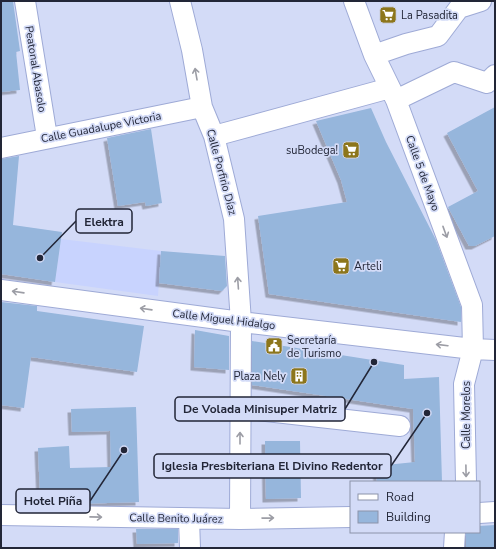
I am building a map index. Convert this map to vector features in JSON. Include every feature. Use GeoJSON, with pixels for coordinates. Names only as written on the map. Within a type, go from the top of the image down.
{"type":"FeatureCollection","features":[{"type":"Feature","properties":{"kind":"street","name":"Peatonal Abasolo"},"geometry":{"type":"LineString","coordinates":[[25,1],[47,137]]}},
{"type":"Feature","properties":{"kind":"street","name":"Calle Porfirio Díaz"},"geometry":{"type":"LineString","coordinates":[[180,1],[192,50],[202,107],[214,136],[234,219],[241,322],[240,519]]}},
{"type":"Feature","properties":{"kind":"street","name":"Calle 5 de Mayo"},"geometry":{"type":"LineString","coordinates":[[354,1],[374,54],[393,94],[472,305],[473,349]]}},
{"type":"Feature","properties":{"kind":"street"},"geometry":{"type":"LineString","coordinates":[[374,54],[438,36],[459,8],[481,1]]}},
{"type":"Feature","properties":{"kind":"street"},"geometry":{"type":"LineString","coordinates":[[214,136],[393,94],[454,72],[487,83],[495,75]]}},
{"type":"Feature","properties":{"kind":"street","name":"Calle Guadalupe Victoria"},"geometry":{"type":"LineString","coordinates":[[1,148],[47,137],[202,107]]}},
{"type":"Feature","properties":{"kind":"street","name":"Calle Miguel Hidalgo"},"geometry":{"type":"LineString","coordinates":[[1,290],[241,322],[473,349],[495,350]]}},
{"type":"Feature","properties":{"kind":"street","name":"Calle Morelos"},"geometry":{"type":"LineString","coordinates":[[466,481],[464,384],[473,349]]}},
{"type":"Feature","properties":{"kind":"street"},"geometry":{"type":"LineString","coordinates":[[240,408],[400,426]]}},
{"type":"Feature","properties":{"kind":"street"},"geometry":{"type":"LineString","coordinates":[[480,513],[495,512]]}},
{"type":"Feature","properties":{"kind":"street","name":"Calle Benito Juárez"},"geometry":{"type":"LineString","coordinates":[[1,515],[189,519],[350,517]]}},
{"type":"Feature","properties":{"kind":"street"},"geometry":{"type":"LineString","coordinates":[[189,519],[190,548]]}},
{"type":"Feature","properties":{"kind":"street"},"geometry":{"type":"LineString","coordinates":[[454,548],[455,533]]}},
{"type":"Feature","properties":{"kind":"shaded area"},"geometry":{"type":"Polygon","coordinates":[[[61,239],[161,251],[158,296],[55,282],[61,239]]]}},
{"type":"Feature","properties":{"kind":"building"},"geometry":{"type":"Polygon","coordinates":[[[1,1],[13,1],[20,51],[16,52],[20,90],[1,92],[1,1]]]}},
{"type":"Feature","properties":{"kind":"building"},"geometry":{"type":"Polygon","coordinates":[[[495,107],[495,236],[475,246],[469,246],[448,207],[478,191],[447,133],[495,107]]]}},
{"type":"Feature","properties":{"kind":"building"},"geometry":{"type":"Polygon","coordinates":[[[371,108],[386,142],[436,240],[461,307],[461,322],[269,294],[258,216],[347,202],[341,180],[316,121],[371,108]]]}},
{"type":"Feature","properties":{"kind":"building"},"geometry":{"type":"Polygon","coordinates":[[[151,129],[162,203],[146,206],[145,202],[118,206],[107,138],[151,129]]]}},
{"type":"Feature","properties":{"kind":"building"},"geometry":{"type":"Polygon","coordinates":[[[19,156],[13,225],[62,232],[55,282],[1,274],[1,159],[19,156]]]}},
{"type":"Feature","properties":{"kind":"building"},"geometry":{"type":"Polygon","coordinates":[[[161,251],[225,256],[227,286],[222,291],[159,283],[161,251]]]}},
{"type":"Feature","properties":{"kind":"building"},"geometry":{"type":"Polygon","coordinates":[[[1,302],[37,306],[37,311],[144,326],[137,372],[31,357],[24,408],[1,405],[1,302]]]}},
{"type":"Feature","properties":{"kind":"building"},"geometry":{"type":"Polygon","coordinates":[[[195,330],[229,336],[229,370],[194,367],[195,330]]]}},
{"type":"Feature","properties":{"kind":"building"},"geometry":{"type":"Polygon","coordinates":[[[252,341],[404,365],[404,379],[439,377],[442,481],[377,481],[376,466],[415,462],[413,409],[252,385],[252,341]]]}},
{"type":"Feature","properties":{"kind":"building"},"geometry":{"type":"Polygon","coordinates":[[[136,407],[139,502],[75,504],[74,495],[40,496],[38,448],[69,446],[70,468],[111,467],[110,431],[72,432],[71,409],[136,407]]]}},
{"type":"Feature","properties":{"kind":"building"},"geometry":{"type":"Polygon","coordinates":[[[265,441],[300,441],[301,498],[266,499],[265,441]]]}},
{"type":"Feature","properties":{"kind":"building"},"geometry":{"type":"Polygon","coordinates":[[[495,525],[495,548],[466,548],[466,533],[480,533],[480,526],[495,525]]]}},
{"type":"Feature","properties":{"kind":"building"},"geometry":{"type":"Polygon","coordinates":[[[136,529],[178,529],[178,543],[137,544],[136,529]]]}},
{"type":"Feature","properties":{"kind":"place","name":"La Pasadita"},"geometry":{"type":"Point","coordinates":[388,15]}},
{"type":"Feature","properties":{"kind":"place","name":"suBodega!"},"geometry":{"type":"Point","coordinates":[351,150]}},
{"type":"Feature","properties":{"kind":"place","name":"Elektra"},"geometry":{"type":"Point","coordinates":[40,258]}},
{"type":"Feature","properties":{"kind":"place","name":"Arteli"},"geometry":{"type":"Point","coordinates":[341,266]}},
{"type":"Feature","properties":{"kind":"place","name":"Secretaría de Turismo"},"geometry":{"type":"Point","coordinates":[274,346]}},
{"type":"Feature","properties":{"kind":"place","name":"De Volada Minisuper Matriz"},"geometry":{"type":"Point","coordinates":[374,362]}},
{"type":"Feature","properties":{"kind":"place","name":"Plaza Nely"},"geometry":{"type":"Point","coordinates":[299,376]}},
{"type":"Feature","properties":{"kind":"place","name":"Iglesia Presbiteriana El Divino Redentor"},"geometry":{"type":"Point","coordinates":[427,413]}},
{"type":"Feature","properties":{"kind":"place","name":"Hotel Piña"},"geometry":{"type":"Point","coordinates":[124,450]}}]}
